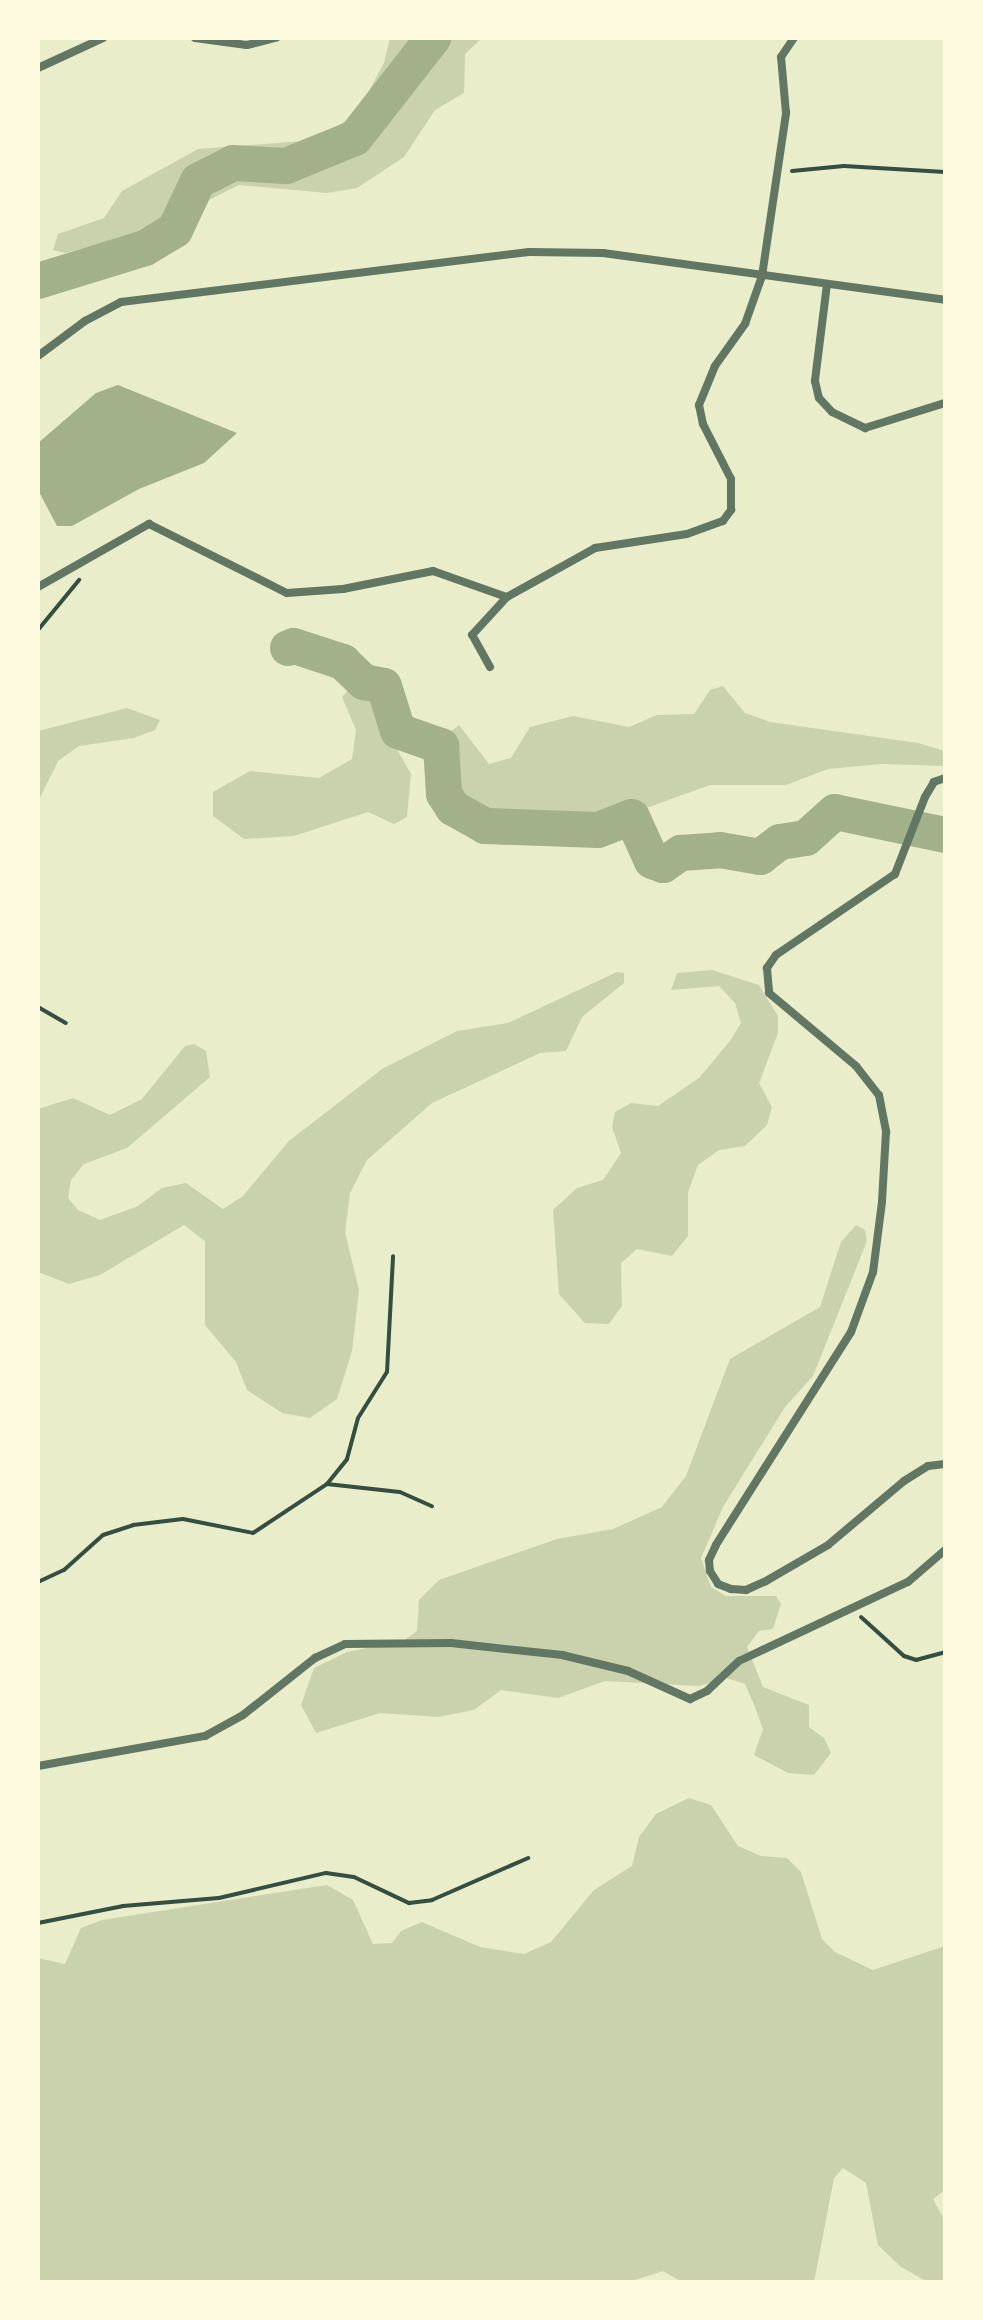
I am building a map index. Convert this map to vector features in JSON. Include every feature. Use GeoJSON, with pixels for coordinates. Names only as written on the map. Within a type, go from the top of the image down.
{"type":"FeatureCollection","features":[{"type":"Feature","properties":{"kind":"street"},"geometry":{"type":"LineString","coordinates":[[38,68],[49,59],[103,38]]}},
{"type":"Feature","properties":{"kind":"street"},"geometry":{"type":"LineString","coordinates":[[195,38],[247,45],[276,38]]}},
{"type":"Feature","properties":{"kind":"street"},"geometry":{"type":"LineString","coordinates":[[490,667],[472,635],[507,597],[595,548],[687,534],[723,521],[731,510],[731,479],[703,424],[699,405],[715,366],[745,324],[762,276],[786,113],[781,57],[794,38]]}},
{"type":"Feature","properties":{"kind":"street"},"geometry":{"type":"LineString","coordinates":[[38,356],[85,321],[121,302],[529,252],[603,253],[945,300]]}},
{"type":"Feature","properties":{"kind":"street"},"geometry":{"type":"LineString","coordinates":[[827,284],[815,381],[819,398],[832,412],[865,428],[945,403]]}},
{"type":"Feature","properties":{"kind":"street"},"geometry":{"type":"LineString","coordinates":[[38,587],[149,524],[287,593],[343,589],[433,571],[507,597]]}},
{"type":"Feature","properties":{"kind":"street"},"geometry":{"type":"LineString","coordinates":[[945,778],[934,782],[895,874],[776,955],[767,968],[769,993],[856,1066],[879,1095],[886,1132],[879,1241],[851,1332],[716,1545],[709,1560],[710,1571],[718,1584],[731,1589],[746,1590],[766,1581],[828,1545],[904,1481],[928,1466],[945,1464]]}},
{"type":"Feature","properties":{"kind":"street"},"geometry":{"type":"LineString","coordinates":[[38,1766],[205,1736],[243,1715],[315,1658],[345,1644],[451,1643],[562,1655],[628,1671],[690,1699],[707,1691],[750,1654],[908,1582],[945,1550]]}},
{"type":"Feature","properties":{"kind":"path"},"geometry":{"type":"LineString","coordinates":[[777,172],[844,166],[945,172]]}},
{"type":"Feature","properties":{"kind":"path"},"geometry":{"type":"LineString","coordinates":[[38,630],[82,577]]}},
{"type":"Feature","properties":{"kind":"path"},"geometry":{"type":"LineString","coordinates":[[38,1007],[66,1023]]}},
{"type":"Feature","properties":{"kind":"path"},"geometry":{"type":"LineString","coordinates":[[38,1582],[64,1570],[103,1535],[133,1525],[183,1519],[253,1533],[327,1484],[347,1459],[358,1418],[387,1372],[393,1256]]}},
{"type":"Feature","properties":{"kind":"path"},"geometry":{"type":"LineString","coordinates":[[327,1484],[400,1492],[432,1506]]}},
{"type":"Feature","properties":{"kind":"path"},"geometry":{"type":"LineString","coordinates":[[847,1611],[870,1622],[904,1656],[916,1660],[945,1652]]}},
{"type":"Feature","properties":{"kind":"path"},"geometry":{"type":"LineString","coordinates":[[38,1923],[123,1906],[219,1898],[326,1873],[354,1877],[409,1903],[432,1900],[528,1858]]}},
{"type":"Feature","properties":{"kind":"shaded area"},"geometry":{"type":"Polygon","coordinates":[[[390,38],[482,38],[465,54],[464,93],[435,110],[404,157],[357,188],[327,193],[239,185],[145,232],[65,253],[53,250],[58,234],[104,218],[122,191],[198,149],[317,140],[357,113],[384,63],[390,38]]]}},
{"type":"Feature","properties":{"kind":"shaded area"},"geometry":{"type":"Polygon","coordinates":[[[118,385],[237,433],[204,463],[139,489],[72,526],[57,526],[38,490],[38,443],[96,393],[118,385]]]}},
{"type":"Feature","properties":{"kind":"shaded area"},"geometry":{"type":"Polygon","coordinates":[[[355,683],[375,699],[382,723],[411,774],[407,817],[394,824],[368,812],[294,836],[244,839],[213,816],[213,792],[250,771],[319,778],[352,759],[356,730],[342,697],[355,683]]]}},
{"type":"Feature","properties":{"kind":"shaded area"},"geometry":{"type":"Polygon","coordinates":[[[723,686],[745,713],[770,722],[918,743],[945,751],[945,766],[882,764],[828,769],[786,785],[710,785],[602,824],[502,827],[462,805],[450,791],[445,736],[459,725],[489,764],[511,758],[530,727],[573,716],[629,727],[657,715],[694,714],[710,690],[723,686]]]}},
{"type":"Feature","properties":{"kind":"shaded area"},"geometry":{"type":"Polygon","coordinates":[[[127,708],[160,720],[155,730],[134,738],[79,746],[58,761],[38,802],[38,731],[127,708]]]}},
{"type":"Feature","properties":{"kind":"shaded area"},"geometry":{"type":"Polygon","coordinates":[[[712,970],[759,985],[778,1016],[778,1033],[759,1083],[772,1107],[767,1125],[745,1146],[719,1150],[698,1165],[688,1192],[688,1236],[672,1256],[637,1249],[621,1263],[622,1306],[609,1324],[585,1323],[559,1294],[553,1210],[577,1188],[603,1180],[621,1153],[612,1127],[615,1112],[631,1103],[658,1106],[699,1078],[730,1041],[741,1023],[735,1003],[719,986],[671,990],[677,973],[712,970]]]}},
{"type":"Feature","properties":{"kind":"shaded area"},"geometry":{"type":"Polygon","coordinates":[[[617,972],[624,973],[624,983],[582,1017],[566,1051],[540,1053],[432,1103],[367,1160],[350,1193],[345,1232],[359,1290],[352,1351],[337,1399],[310,1418],[282,1413],[247,1390],[236,1362],[205,1325],[205,1241],[184,1225],[100,1275],[69,1284],[38,1272],[38,1109],[73,1098],[110,1115],[142,1099],[185,1046],[194,1044],[206,1051],[210,1077],[127,1148],[84,1164],[71,1180],[68,1198],[78,1210],[100,1220],[138,1206],[162,1188],[186,1183],[223,1209],[243,1196],[289,1141],[382,1069],[457,1031],[508,1023],[617,972]]]}},
{"type":"Feature","properties":{"kind":"shaded area"},"geometry":{"type":"Polygon","coordinates":[[[856,1225],[865,1230],[867,1241],[813,1376],[785,1407],[723,1507],[701,1558],[711,1587],[726,1596],[776,1596],[781,1604],[773,1629],[759,1631],[747,1647],[763,1687],[809,1705],[809,1727],[824,1738],[831,1753],[814,1775],[788,1773],[754,1755],[763,1729],[755,1707],[745,1684],[726,1678],[699,1686],[605,1681],[558,1698],[501,1690],[474,1710],[438,1717],[380,1713],[316,1733],[301,1705],[314,1668],[347,1652],[403,1641],[417,1631],[419,1600],[439,1580],[557,1539],[613,1529],[662,1507],[686,1476],[730,1359],[820,1307],[841,1242],[856,1225]]]}},
{"type":"Feature","properties":{"kind":"shaded area"},"geometry":{"type":"Polygon","coordinates":[[[689,1798],[711,1805],[738,1846],[761,1856],[787,1858],[801,1872],[822,1939],[835,1952],[873,1970],[945,1946],[945,2190],[933,2199],[945,2221],[945,2282],[928,2282],[901,2267],[878,2245],[866,2183],[843,2168],[834,2178],[814,2282],[682,2282],[663,2271],[629,2282],[38,2282],[38,1958],[65,1964],[81,1928],[102,1920],[327,1885],[353,1900],[373,1944],[392,1943],[401,1931],[422,1922],[480,1947],[524,1954],[551,1942],[594,1890],[632,1866],[639,1837],[656,1814],[689,1798]]]}},
{"type":"Feature","properties":{"kind":"waterway"},"geometry":{"type":"LineString","coordinates":[[38,281],[145,248],[175,230],[198,181],[233,163],[286,166],[355,138],[433,38]]}},
{"type":"Feature","properties":{"kind":"waterway"},"geometry":{"type":"LineString","coordinates":[[288,648],[294,646],[343,662],[364,682],[384,686],[398,731],[441,746],[444,794],[453,808],[485,826],[598,830],[632,817],[652,861],[663,865],[681,853],[720,850],[760,857],[780,842],[806,838],[835,812],[945,835]]}}]}
